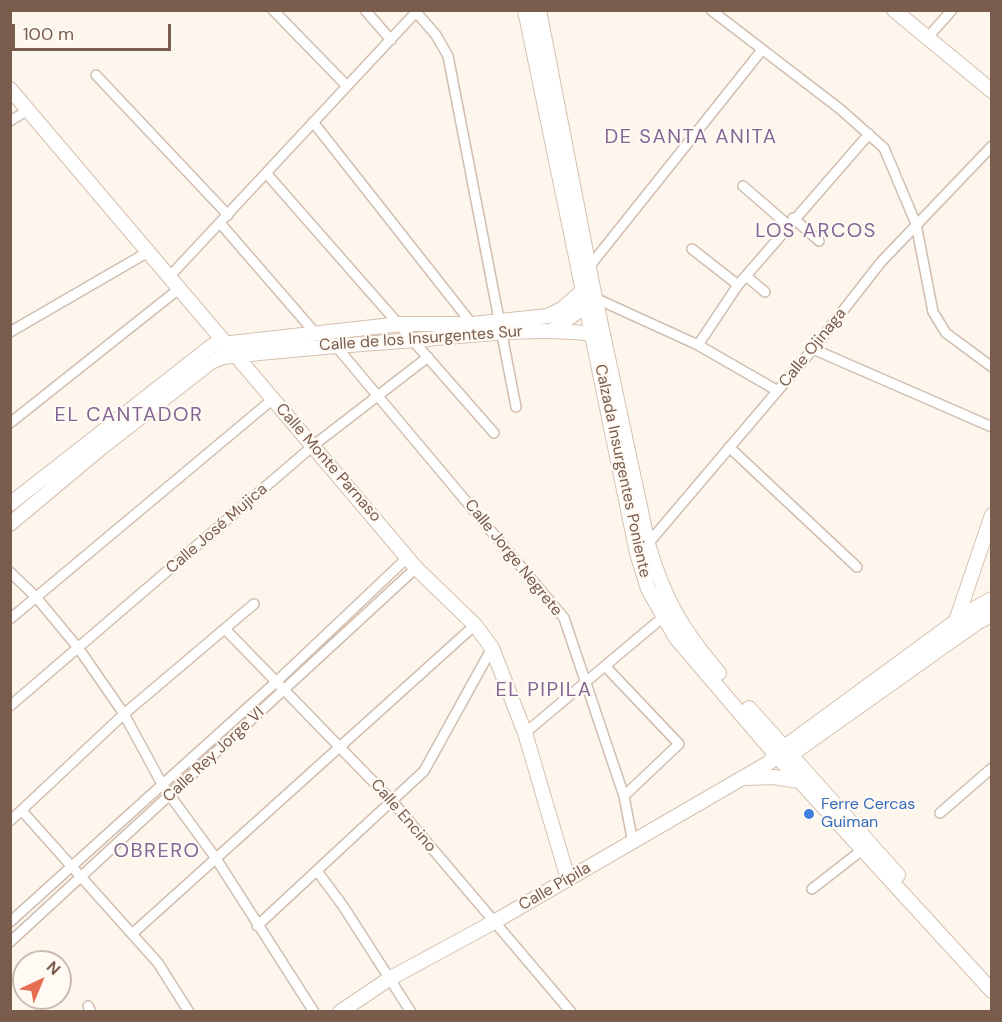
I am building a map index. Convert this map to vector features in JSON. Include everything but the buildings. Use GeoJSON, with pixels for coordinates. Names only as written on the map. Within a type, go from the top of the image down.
{"type":"FeatureCollection","features":[{"type":"Feature","properties":{"kind":"street"},"geometry":{"type":"LineString","coordinates":[[273,10],[347,86]]}},
{"type":"Feature","properties":{"kind":"street"},"geometry":{"type":"LineString","coordinates":[[365,10],[391,40]]}},
{"type":"Feature","properties":{"kind":"street","name":"Calzada Insurgentes Poniente"},"geometry":{"type":"LineString","coordinates":[[525,10],[587,287],[642,549],[648,589],[662,618],[712,672],[799,781],[825,802],[862,850],[992,991]]}},
{"type":"Feature","properties":{"kind":"street","name":"Calzada Insurgentes Poniente"},"geometry":{"type":"LineString","coordinates":[[539,10],[589,267],[587,287]]}},
{"type":"Feature","properties":{"kind":"street"},"geometry":{"type":"LineString","coordinates":[[711,10],[884,148],[916,224],[933,312],[946,333],[992,367]]}},
{"type":"Feature","properties":{"kind":"street"},"geometry":{"type":"LineString","coordinates":[[894,10],[992,92]]}},
{"type":"Feature","properties":{"kind":"street"},"geometry":{"type":"LineString","coordinates":[[928,37],[952,10]]}},
{"type":"Feature","properties":{"kind":"street"},"geometry":{"type":"LineString","coordinates":[[170,276],[417,11],[436,35],[448,56],[516,407]]}},
{"type":"Feature","properties":{"kind":"street"},"geometry":{"type":"LineString","coordinates":[[589,267],[762,50]]}},
{"type":"Feature","properties":{"kind":"street"},"geometry":{"type":"LineString","coordinates":[[96,75],[228,215]]}},
{"type":"Feature","properties":{"kind":"street","name":"Calle Monte Parnaso"},"geometry":{"type":"LineString","coordinates":[[10,89],[412,562],[475,624],[492,648],[525,733],[568,879]]}},
{"type":"Feature","properties":{"kind":"street"},"geometry":{"type":"LineString","coordinates":[[10,121],[28,110]]}},
{"type":"Feature","properties":{"kind":"street"},"geometry":{"type":"LineString","coordinates":[[313,122],[472,324]]}},
{"type":"Feature","properties":{"kind":"street"},"geometry":{"type":"LineString","coordinates":[[698,345],[738,285],[868,134]]}},
{"type":"Feature","properties":{"kind":"street","name":"Calle Ojinaga"},"geometry":{"type":"LineString","coordinates":[[642,549],[813,350],[882,262],[992,146]]}},
{"type":"Feature","properties":{"kind":"street"},"geometry":{"type":"LineString","coordinates":[[266,173],[401,324],[494,433]]}},
{"type":"Feature","properties":{"kind":"street"},"geometry":{"type":"LineString","coordinates":[[743,186],[819,240]]}},
{"type":"Feature","properties":{"kind":"street"},"geometry":{"type":"LineString","coordinates":[[220,223],[317,335]]}},
{"type":"Feature","properties":{"kind":"street"},"geometry":{"type":"LineString","coordinates":[[692,249],[738,285]]}},
{"type":"Feature","properties":{"kind":"street"},"geometry":{"type":"LineString","coordinates":[[10,332],[148,252]]}},
{"type":"Feature","properties":{"kind":"street"},"geometry":{"type":"LineString","coordinates":[[746,276],[765,292]]}},
{"type":"Feature","properties":{"kind":"street","name":"Calle de los Insurgentes Sur"},"geometry":{"type":"LineString","coordinates":[[10,524],[100,448],[211,362],[236,356],[335,345],[414,340],[501,326],[548,316],[562,309],[587,287]]}},
{"type":"Feature","properties":{"kind":"street"},"geometry":{"type":"LineString","coordinates":[[10,423],[180,288]]}},
{"type":"Feature","properties":{"kind":"street"},"geometry":{"type":"LineString","coordinates":[[554,330],[590,302],[698,345],[778,391]]}},
{"type":"Feature","properties":{"kind":"street","name":"Calzada Insurgentes Poniente"},"geometry":{"type":"LineString","coordinates":[[590,302],[592,334],[642,549],[680,624],[712,672]]}},
{"type":"Feature","properties":{"kind":"street","name":"Calle de los Insurgentes Sur"},"geometry":{"type":"LineString","coordinates":[[225,342],[317,335],[401,324],[472,324],[592,334]]}},
{"type":"Feature","properties":{"kind":"street"},"geometry":{"type":"LineString","coordinates":[[10,504],[202,351],[225,342]]}},
{"type":"Feature","properties":{"kind":"street","name":"Calle Jorge Negrete"},"geometry":{"type":"LineString","coordinates":[[335,345],[564,618],[624,796],[633,843]]}},
{"type":"Feature","properties":{"kind":"street"},"geometry":{"type":"LineString","coordinates":[[813,350],[992,427]]}},
{"type":"Feature","properties":{"kind":"street","name":"Calle José Mujica"},"geometry":{"type":"LineString","coordinates":[[10,706],[314,445],[428,357]]}},
{"type":"Feature","properties":{"kind":"street"},"geometry":{"type":"LineString","coordinates":[[10,619],[273,399]]}},
{"type":"Feature","properties":{"kind":"street"},"geometry":{"type":"LineString","coordinates":[[729,447],[857,567]]}},
{"type":"Feature","properties":{"kind":"street"},"geometry":{"type":"LineString","coordinates":[[952,640],[992,515]]}},
{"type":"Feature","properties":{"kind":"street","name":"Calle Rey Jorge VI"},"geometry":{"type":"LineString","coordinates":[[10,922],[412,562]]}},
{"type":"Feature","properties":{"kind":"street","name":"Calle Rey Jorge VI"},"geometry":{"type":"LineString","coordinates":[[10,942],[284,690],[412,562]]}},
{"type":"Feature","properties":{"kind":"street"},"geometry":{"type":"LineString","coordinates":[[10,572],[36,597],[79,649],[124,714],[163,786],[215,857],[257,926],[314,1011]]}},
{"type":"Feature","properties":{"kind":"street","name":"Calle Pípila"},"geometry":{"type":"LineString","coordinates":[[780,757],[956,622],[992,599]]}},
{"type":"Feature","properties":{"kind":"street"},"geometry":{"type":"LineString","coordinates":[[10,821],[23,812],[124,714],[254,604]]}},
{"type":"Feature","properties":{"kind":"street","name":"Calle Pípila"},"geometry":{"type":"LineString","coordinates":[[340,1011],[389,980],[633,843],[780,757],[991,616]]}},
{"type":"Feature","properties":{"kind":"street"},"geometry":{"type":"LineString","coordinates":[[525,733],[662,618]]}},
{"type":"Feature","properties":{"kind":"street"},"geometry":{"type":"LineString","coordinates":[[132,934],[475,624]]}},
{"type":"Feature","properties":{"kind":"street","name":"Calle Encino"},"geometry":{"type":"LineString","coordinates":[[225,629],[391,800],[571,1011]]}},
{"type":"Feature","properties":{"kind":"street"},"geometry":{"type":"LineString","coordinates":[[257,926],[424,771],[492,648]]}},
{"type":"Feature","properties":{"kind":"street"},"geometry":{"type":"LineString","coordinates":[[605,666],[679,744],[624,796]]}},
{"type":"Feature","properties":{"kind":"street","name":"Calzada Insurgentes Poniente"},"geometry":{"type":"LineString","coordinates":[[780,757],[992,978]]}},
{"type":"Feature","properties":{"kind":"street"},"geometry":{"type":"LineString","coordinates":[[940,813],[992,768]]}},
{"type":"Feature","properties":{"kind":"street"},"geometry":{"type":"LineString","coordinates":[[741,779],[764,777],[799,781]]}},
{"type":"Feature","properties":{"kind":"street"},"geometry":{"type":"LineString","coordinates":[[23,812],[158,963],[189,1011]]}},
{"type":"Feature","properties":{"kind":"street"},"geometry":{"type":"LineString","coordinates":[[812,889],[862,850]]}},
{"type":"Feature","properties":{"kind":"street"},"geometry":{"type":"LineString","coordinates":[[317,871],[343,906],[411,1011]]}},
{"type":"Feature","properties":{"kind":"place","name":"Ferre Cercas Guiman"},"geometry":{"type":"Point","coordinates":[809,814]}},
{"type":"Feature","properties":{"kind":"district","name":"DE SANTA ANITA"},"geometry":{"type":"Point","coordinates":[691,138]}},
{"type":"Feature","properties":{"kind":"district","name":"LOS ARCOS"},"geometry":{"type":"Point","coordinates":[816,232]}},
{"type":"Feature","properties":{"kind":"district","name":"EL CANTADOR"},"geometry":{"type":"Point","coordinates":[129,416]}},
{"type":"Feature","properties":{"kind":"district","name":"EL PIPILA"},"geometry":{"type":"Point","coordinates":[544,691]}},
{"type":"Feature","properties":{"kind":"district","name":"OBRERO"},"geometry":{"type":"Point","coordinates":[157,852]}}]}
